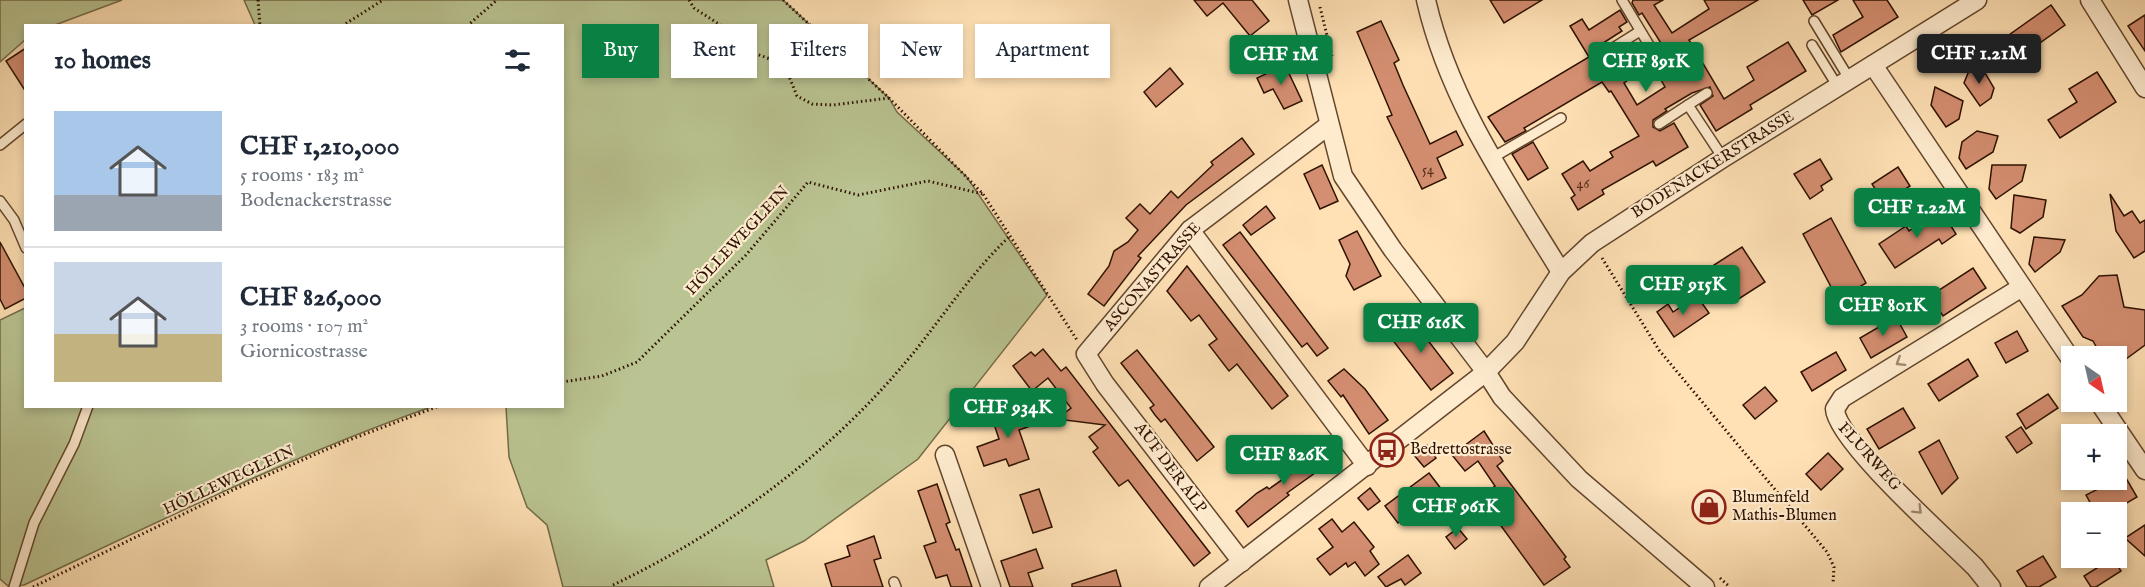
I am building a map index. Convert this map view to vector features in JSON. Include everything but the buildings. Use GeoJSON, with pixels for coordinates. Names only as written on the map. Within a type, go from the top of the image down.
{"type":"FeatureCollection","features":[{"type":"Feature","properties":{"kind":"street"},"geometry":{"type":"LineString","coordinates":[[1298,0],[1343,176],[1393,250],[1502,396],[1579,479],[1709,579]]}},
{"type":"Feature","properties":{"kind":"street"},"geometry":{"type":"LineString","coordinates":[[1426,0],[1436,42],[1456,92],[1492,158],[1561,272]]}},
{"type":"Feature","properties":{"kind":"street","name":"BODENACKERSTRASSE"},"geometry":{"type":"LineString","coordinates":[[1209,587],[1486,372],[1515,342],[1561,272],[1592,243],[1723,158],[1977,0]]}},
{"type":"Feature","properties":{"kind":"street"},"geometry":{"type":"LineString","coordinates":[[2090,0],[2145,88]]}},
{"type":"Feature","properties":{"kind":"street"},"geometry":{"type":"LineString","coordinates":[[1873,66],[2062,346]]}},
{"type":"Feature","properties":{"kind":"street","name":"ASCONASTRASSE"},"geometry":{"type":"LineString","coordinates":[[1086,354],[1190,230],[1329,125]]}},
{"type":"Feature","properties":{"kind":"street"},"geometry":{"type":"LineString","coordinates":[[1190,230],[1367,466]]}},
{"type":"Feature","properties":{"kind":"street","name":"FLURWEG"},"geometry":{"type":"LineString","coordinates":[[1991,587],[1860,452],[1838,424],[1835,409],[1842,398],[2022,287]]}},
{"type":"Feature","properties":{"kind":"street","name":"AUF DER ALP"},"geometry":{"type":"LineString","coordinates":[[1086,354],[1242,562]]}},
{"type":"Feature","properties":{"kind":"street"},"geometry":{"type":"LineString","coordinates":[[2106,412],[2145,470]]}},
{"type":"Feature","properties":{"kind":"street"},"geometry":{"type":"LineString","coordinates":[[945,455],[990,587]]}},
{"type":"Feature","properties":{"kind":"lane"},"geometry":{"type":"LineString","coordinates":[[1622,0],[1658,60]]}},
{"type":"Feature","properties":{"kind":"lane"},"geometry":{"type":"LineString","coordinates":[[1814,21],[1844,84]]}},
{"type":"Feature","properties":{"kind":"lane"},"geometry":{"type":"LineString","coordinates":[[1614,48],[1640,31]]}},
{"type":"Feature","properties":{"kind":"lane"},"geometry":{"type":"LineString","coordinates":[[1812,45],[1844,84]]}},
{"type":"Feature","properties":{"kind":"lane"},"geometry":{"type":"LineString","coordinates":[[1659,124],[1707,93]]}},
{"type":"Feature","properties":{"kind":"lane"},"geometry":{"type":"LineString","coordinates":[[1688,105],[1723,158]]}},
{"type":"Feature","properties":{"kind":"lane"},"geometry":{"type":"LineString","coordinates":[[1492,158],[1562,118]]}},
{"type":"Feature","properties":{"kind":"lane"},"geometry":{"type":"LineString","coordinates":[[0,145],[24,126]]}},
{"type":"Feature","properties":{"kind":"lane"},"geometry":{"type":"LineString","coordinates":[[0,201],[14,220],[24,243]]}},
{"type":"Feature","properties":{"kind":"lane"},"geometry":{"type":"LineString","coordinates":[[14,587],[34,523],[74,444],[87,408]]}},
{"type":"Feature","properties":{"kind":"path"},"geometry":{"type":"LineString","coordinates":[[258,0],[260,24]]}},
{"type":"Feature","properties":{"kind":"path"},"geometry":{"type":"LineString","coordinates":[[345,24],[383,0]]}},
{"type":"Feature","properties":{"kind":"path"},"geometry":{"type":"LineString","coordinates":[[469,24],[497,0]]}},
{"type":"Feature","properties":{"kind":"path"},"geometry":{"type":"LineString","coordinates":[[688,0],[694,8],[725,28],[751,52],[778,63],[788,74],[797,96],[812,104],[833,105],[889,98]]}},
{"type":"Feature","properties":{"kind":"path"},"geometry":{"type":"LineString","coordinates":[[783,0],[889,98],[982,194],[1086,354]]}},
{"type":"Feature","properties":{"kind":"path"},"geometry":{"type":"LineString","coordinates":[[1317,0],[1335,65]]}},
{"type":"Feature","properties":{"kind":"path","name":"HÖLLEWEGLEIN"},"geometry":{"type":"LineString","coordinates":[[564,382],[602,376],[637,362],[746,255],[808,182],[858,195],[928,181],[982,194]]}},
{"type":"Feature","properties":{"kind":"path"},"geometry":{"type":"LineString","coordinates":[[613,585],[660,562],[730,520],[803,464],[858,414],[910,358],[990,255],[1009,237]]}},
{"type":"Feature","properties":{"kind":"path"},"geometry":{"type":"LineString","coordinates":[[1592,243],[1623,288],[1659,350],[1827,552],[1834,567],[1833,583]]}},
{"type":"Feature","properties":{"kind":"path","name":"HÖLLEWEGLEIN"},"geometry":{"type":"LineString","coordinates":[[33,587],[235,489],[344,442],[434,408]]}},
{"type":"Feature","properties":{"kind":"path"},"geometry":{"type":"LineString","coordinates":[[1709,579],[1730,587]]}},
{"type":"Feature","properties":{"kind":"green space"},"geometry":{"type":"Polygon","coordinates":[[[0,0],[122,0],[58,24],[24,24],[24,41],[0,62],[0,0]]]}},
{"type":"Feature","properties":{"kind":"green space"},"geometry":{"type":"Polygon","coordinates":[[[244,0],[783,0],[809,24],[769,24],[769,78],[867,78],[889,98],[897,112],[966,176],[1047,295],[918,459],[804,541],[766,560],[774,587],[563,587],[547,525],[527,507],[509,457],[506,408],[564,408],[564,24],[255,24],[244,0]]]}},
{"type":"Feature","properties":{"kind":"green space"},"geometry":{"type":"Polygon","coordinates":[[[24,308],[24,408],[428,408],[276,468],[24,585],[8,586],[0,579],[0,320],[24,308]]]}},
{"type":"Feature","properties":{"kind":"place","name":"Bedrettostrasse"},"geometry":{"type":"Point","coordinates":[1387,450]}},
{"type":"Feature","properties":{"kind":"place","name":"Blumenfeld Mathis-Blumen"},"geometry":{"type":"Point","coordinates":[1709,507]}}]}
